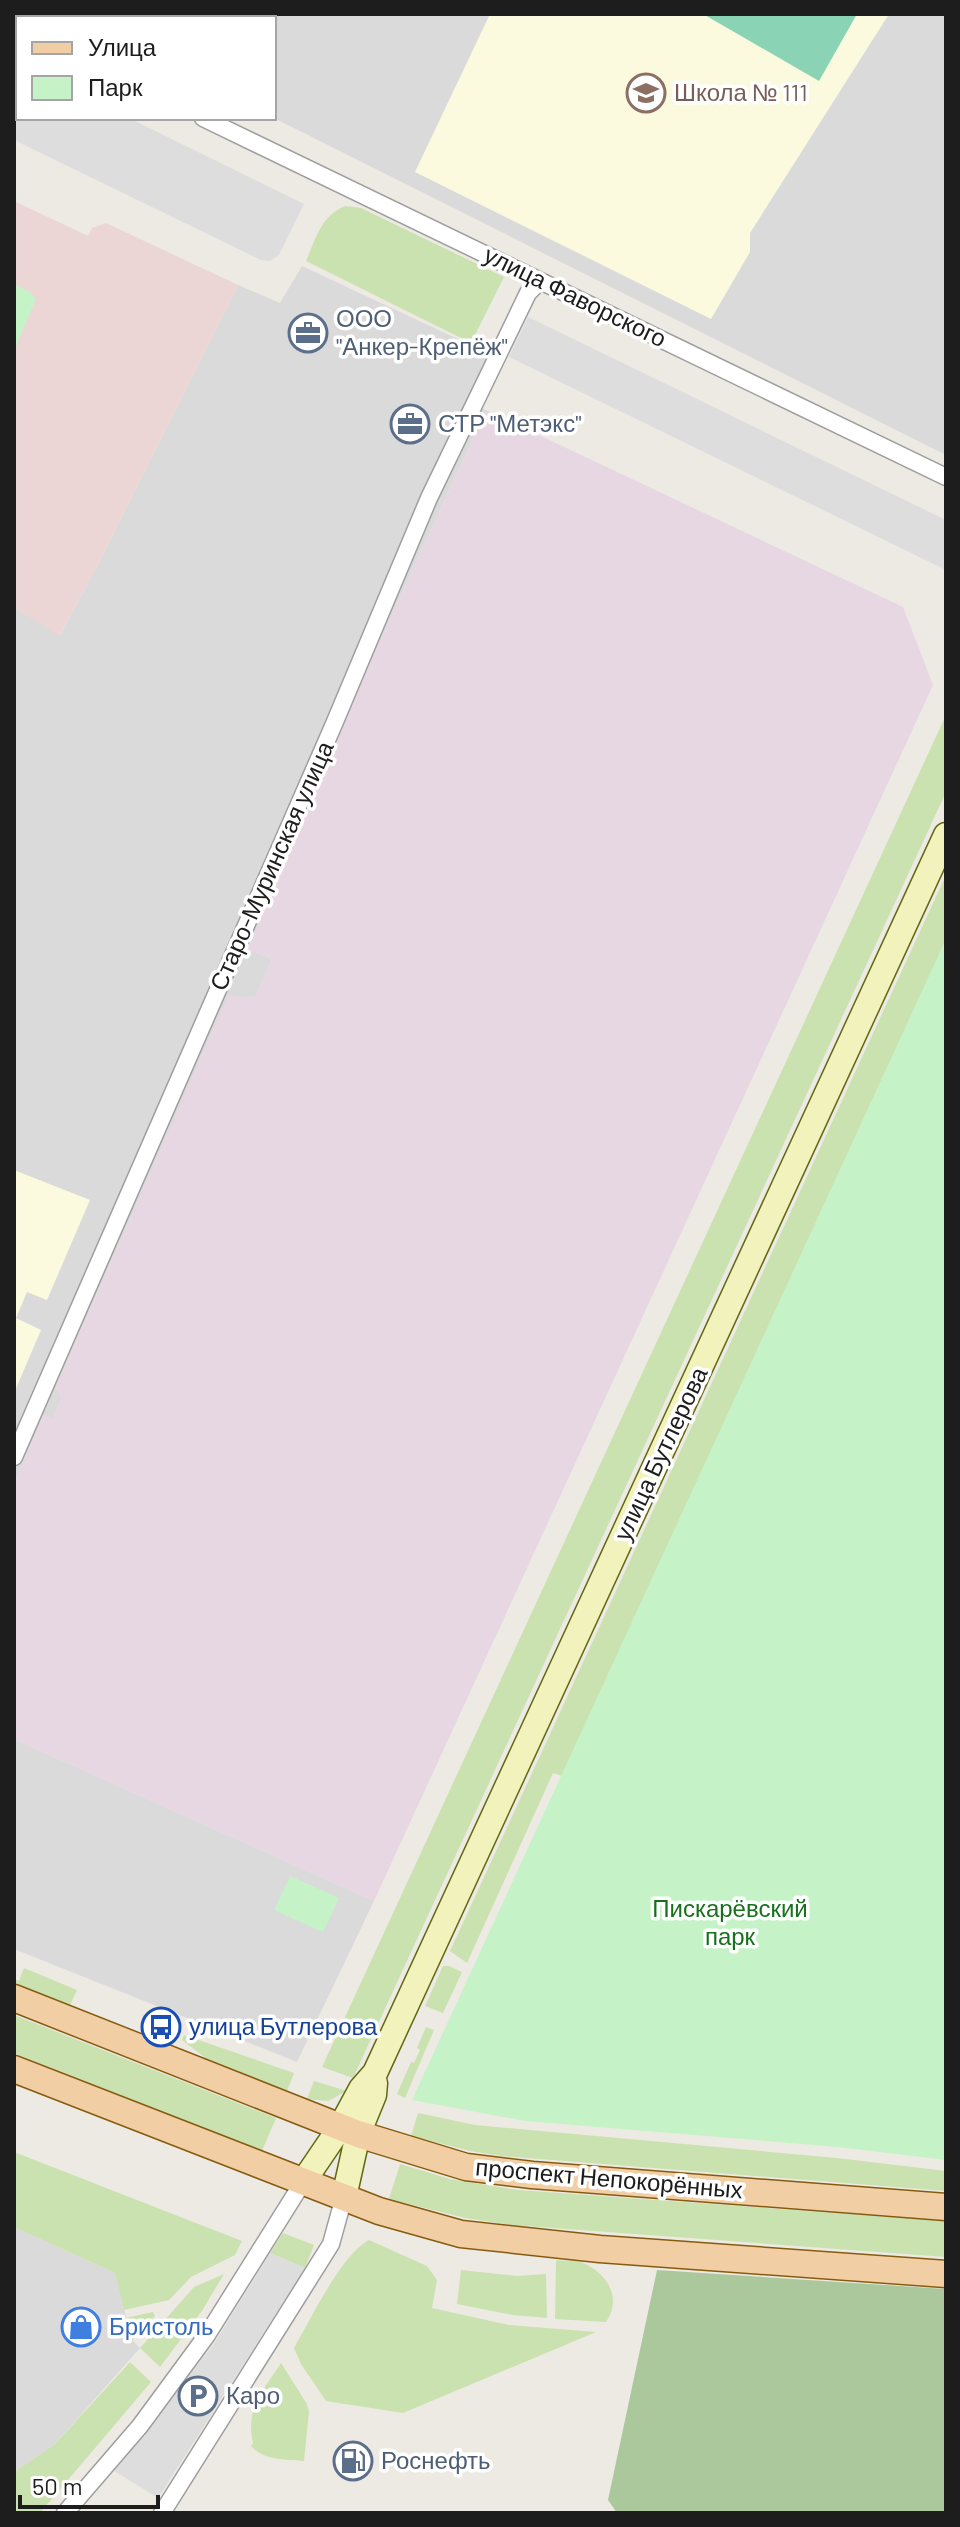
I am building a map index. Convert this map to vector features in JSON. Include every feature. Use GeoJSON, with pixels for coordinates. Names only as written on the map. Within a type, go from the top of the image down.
{"type":"FeatureCollection","features":[{"type":"Feature","properties":{"kind":"main road","name":"проспект Непокорённых"},"geometry":{"type":"LineString","coordinates":[[14,1998],[350,2130],[443,2161],[500,2172],[946,2207]]}},
{"type":"Feature","properties":{"kind":"main road"},"geometry":{"type":"LineString","coordinates":[[14,2069],[303,2182],[425,2226],[461,2234],[510,2241],[946,2274]]}},
{"type":"Feature","properties":{"kind":"street","name":"улица Фаворского"},"geometry":{"type":"LineString","coordinates":[[207,120],[946,477]]}},
{"type":"Feature","properties":{"kind":"street","name":"Старо-Муринская улица"},"geometry":{"type":"LineString","coordinates":[[14,1457],[328,738],[429,498],[528,293],[540,281]]}},
{"type":"Feature","properties":{"kind":"street","name":"улица Бутлерова"},"geometry":{"type":"LineString","coordinates":[[65,2513],[140,2426],[207,2335],[303,2182],[350,2130],[374,2095],[375,2073],[946,835]]}},
{"type":"Feature","properties":{"kind":"street","name":"улица Бутлерова"},"geometry":{"type":"LineString","coordinates":[[162,2513],[331,2244],[344,2197],[350,2130]]}},
{"type":"Feature","properties":{"kind":"shaded area"},"geometry":{"type":"Polygon","coordinates":[[[67,14],[946,14],[946,455],[276,119],[276,16],[67,14]]]}},
{"type":"Feature","properties":{"kind":"shaded area","name":"Школа № 111"},"geometry":{"type":"Polygon","coordinates":[[[490,14],[889,14],[750,233],[750,252],[711,319],[415,172],[490,14]]]}},
{"type":"Feature","properties":{"kind":"shaded area"},"geometry":{"type":"Polygon","coordinates":[[[14,62],[16,120],[133,120],[304,204],[279,255],[270,261],[261,260],[14,140],[14,62]]]}},
{"type":"Feature","properties":{"kind":"shaded area"},"geometry":{"type":"Polygon","coordinates":[[[14,201],[88,236],[92,228],[106,223],[238,285],[59,636],[14,607],[14,201]]]}},
{"type":"Feature","properties":{"kind":"shaded area"},"geometry":{"type":"Polygon","coordinates":[[[302,266],[492,355],[468,402],[486,410],[370,663],[248,949],[272,959],[262,982],[255,997],[228,997],[56,1387],[62,1397],[53,1419],[44,1415],[14,1483],[14,607],[60,635],[238,285],[280,303],[302,266]]]}},
{"type":"Feature","properties":{"kind":"shaded area"},"geometry":{"type":"Polygon","coordinates":[[[528,317],[946,520],[946,570],[509,357],[528,317]]]}},
{"type":"Feature","properties":{"kind":"shaded area"},"geometry":{"type":"Polygon","coordinates":[[[486,410],[903,607],[933,685],[374,1901],[14,1739],[14,1483],[44,1415],[53,1418],[62,1397],[56,1387],[228,996],[255,997],[262,982],[272,959],[248,949],[370,663],[486,410]]]}},
{"type":"Feature","properties":{"kind":"shaded area"},"geometry":{"type":"Polygon","coordinates":[[[14,1170],[90,1200],[47,1300],[27,1292],[16,1318],[41,1330],[14,1393],[14,1170]]]}},
{"type":"Feature","properties":{"kind":"shaded area"},"geometry":{"type":"Polygon","coordinates":[[[14,1739],[374,1901],[297,2062],[14,1949],[14,1739]]]}},
{"type":"Feature","properties":{"kind":"shaded area"},"geometry":{"type":"Polygon","coordinates":[[[14,2227],[115,2273],[132,2340],[140,2348],[54,2445],[14,2472],[14,2227]]]}},
{"type":"Feature","properties":{"kind":"shaded area","name":"Каро"},"geometry":{"type":"Polygon","coordinates":[[[270,2253],[305,2268],[158,2498],[113,2470],[214,2344],[270,2253]]]}},
{"type":"Feature","properties":{"kind":"green space"},"geometry":{"type":"Polygon","coordinates":[[[703,14],[857,14],[819,81],[703,14]]]}},
{"type":"Feature","properties":{"kind":"green space"},"geometry":{"type":"Polygon","coordinates":[[[345,206],[361,208],[504,277],[471,343],[306,261],[325,222],[345,206]]]}},
{"type":"Feature","properties":{"kind":"green space"},"geometry":{"type":"Polygon","coordinates":[[[14,284],[30,292],[36,299],[14,351],[14,284]]]}},
{"type":"Feature","properties":{"kind":"green space"},"geometry":{"type":"Polygon","coordinates":[[[946,715],[946,792],[353,2078],[322,2067],[946,715]]]}},
{"type":"Feature","properties":{"kind":"green space"},"geometry":{"type":"Polygon","coordinates":[[[946,875],[946,940],[562,1776],[553,1773],[467,1963],[450,1951],[946,875]]]}},
{"type":"Feature","properties":{"kind":"green space","name":"Пискарёвский парк"},"geometry":{"type":"Polygon","coordinates":[[[946,939],[946,2160],[838,2147],[525,2121],[412,2100],[946,939]]]}},
{"type":"Feature","properties":{"kind":"green space"},"geometry":{"type":"Polygon","coordinates":[[[290,1876],[339,1898],[323,1932],[274,1910],[290,1876]]]}},
{"type":"Feature","properties":{"kind":"green space"},"geometry":{"type":"Polygon","coordinates":[[[443,1966],[462,1972],[443,2013],[425,2006],[443,1966]]]}},
{"type":"Feature","properties":{"kind":"green space"},"geometry":{"type":"Polygon","coordinates":[[[24,1968],[77,1990],[70,2005],[14,1983],[14,1979],[19,1981],[24,1968]]]}},
{"type":"Feature","properties":{"kind":"green space"},"geometry":{"type":"Polygon","coordinates":[[[14,2015],[276,2118],[262,2151],[14,2053],[14,2015]]]}},
{"type":"Feature","properties":{"kind":"green space"},"geometry":{"type":"Polygon","coordinates":[[[426,2027],[434,2030],[405,2098],[397,2094],[411,2062],[414,2063],[420,2050],[417,2048],[426,2027]]]}},
{"type":"Feature","properties":{"kind":"green space"},"geometry":{"type":"Polygon","coordinates":[[[184,2035],[294,2073],[287,2091],[207,2059],[182,2040],[184,2035]]]}},
{"type":"Feature","properties":{"kind":"green space"},"geometry":{"type":"Polygon","coordinates":[[[314,2081],[347,2091],[328,2101],[307,2099],[314,2081]]]}},
{"type":"Feature","properties":{"kind":"green space"},"geometry":{"type":"Polygon","coordinates":[[[418,2113],[475,2125],[946,2171],[946,2191],[502,2156],[411,2136],[418,2113]]]}},
{"type":"Feature","properties":{"kind":"green space"},"geometry":{"type":"Polygon","coordinates":[[[14,2152],[242,2241],[235,2255],[191,2277],[169,2300],[124,2310],[115,2273],[14,2227],[14,2152]]]}},
{"type":"Feature","properties":{"kind":"green space"},"geometry":{"type":"Polygon","coordinates":[[[400,2164],[450,2179],[518,2190],[946,2221],[946,2257],[512,2225],[465,2218],[389,2199],[400,2164]]]}},
{"type":"Feature","properties":{"kind":"green space"},"geometry":{"type":"Polygon","coordinates":[[[283,2233],[314,2245],[305,2268],[270,2253],[283,2233]]]}},
{"type":"Feature","properties":{"kind":"green space"},"geometry":{"type":"Polygon","coordinates":[[[369,2240],[427,2266],[437,2280],[432,2308],[509,2325],[596,2332],[403,2413],[326,2401],[294,2348],[338,2273],[369,2240]]]}},
{"type":"Feature","properties":{"kind":"green space"},"geometry":{"type":"Polygon","coordinates":[[[556,2260],[581,2262],[605,2279],[613,2304],[606,2322],[555,2319],[556,2260]]]}},
{"type":"Feature","properties":{"kind":"green space"},"geometry":{"type":"Polygon","coordinates":[[[461,2270],[517,2276],[546,2274],[547,2318],[457,2304],[461,2270]]]}},
{"type":"Feature","properties":{"kind":"green space"},"geometry":{"type":"Polygon","coordinates":[[[657,2270],[946,2289],[946,2513],[617,2513],[608,2500],[657,2270]]]}},
{"type":"Feature","properties":{"kind":"green space"},"geometry":{"type":"Polygon","coordinates":[[[224,2274],[202,2311],[160,2367],[140,2348],[194,2287],[224,2274]]]}},
{"type":"Feature","properties":{"kind":"green space"},"geometry":{"type":"Polygon","coordinates":[[[153,2312],[155,2316],[132,2341],[125,2318],[153,2312]]]}},
{"type":"Feature","properties":{"kind":"green space"},"geometry":{"type":"Polygon","coordinates":[[[130,2362],[151,2382],[40,2513],[14,2513],[14,2472],[54,2445],[130,2362]]]}},
{"type":"Feature","properties":{"kind":"green space"},"geometry":{"type":"Polygon","coordinates":[[[281,2363],[309,2412],[304,2461],[268,2457],[251,2446],[251,2420],[257,2400],[281,2363]]]}},
{"type":"Feature","properties":{"kind":"place","name":"Школа № 111"},"geometry":{"type":"Point","coordinates":[646,93]}},
{"type":"Feature","properties":{"kind":"place","name":"ООО \"Анкер-Крепёж\""},"geometry":{"type":"Point","coordinates":[308,333]}},
{"type":"Feature","properties":{"kind":"place","name":"СТР \"Метэкс\""},"geometry":{"type":"Point","coordinates":[410,424]}},
{"type":"Feature","properties":{"kind":"place","name":"улица Бутлерова"},"geometry":{"type":"Point","coordinates":[161,2027]}},
{"type":"Feature","properties":{"kind":"place","name":"Бристоль"},"geometry":{"type":"Point","coordinates":[81,2327]}},
{"type":"Feature","properties":{"kind":"place","name":"Каро"},"geometry":{"type":"Point","coordinates":[198,2396]}},
{"type":"Feature","properties":{"kind":"place","name":"Роснефть"},"geometry":{"type":"Point","coordinates":[353,2461]}}]}
